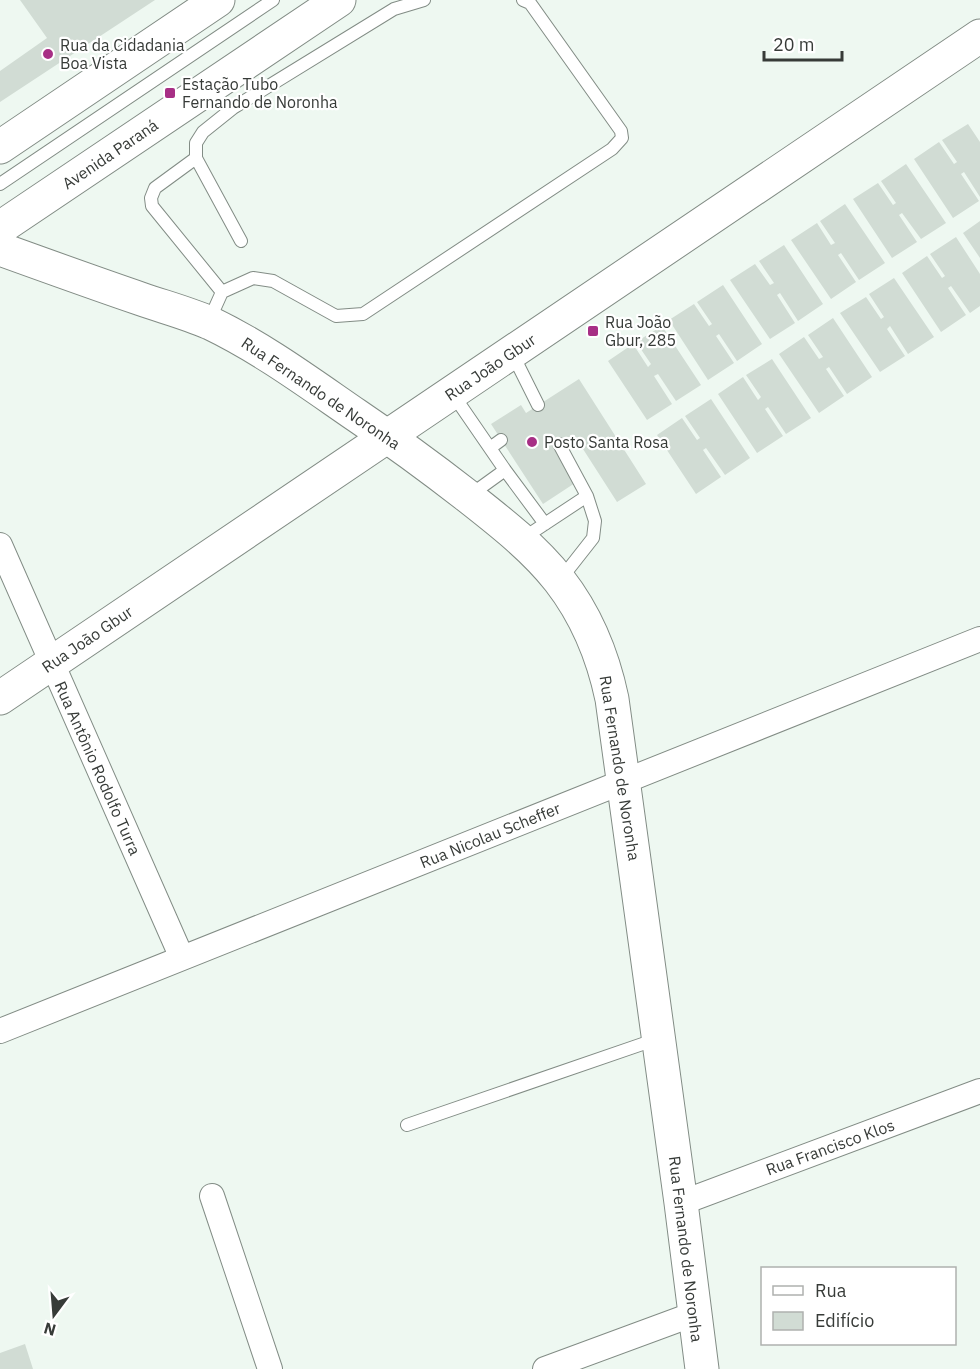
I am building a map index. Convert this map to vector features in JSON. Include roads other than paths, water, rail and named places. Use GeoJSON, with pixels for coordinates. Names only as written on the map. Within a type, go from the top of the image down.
{"type":"FeatureCollection","features":[{"type":"Feature","properties":{"kind":"main road"},"geometry":{"type":"LineString","coordinates":[[0,147],[218,0]]}},
{"type":"Feature","properties":{"kind":"main road","name":"Avenida Paraná"},"geometry":{"type":"LineString","coordinates":[[0,228],[339,0]]}},
{"type":"Feature","properties":{"kind":"main road","name":"Rua João Gbur"},"geometry":{"type":"LineString","coordinates":[[0,698],[980,36]]}},
{"type":"Feature","properties":{"kind":"main road","name":"Rua Fernando de Noronha"},"geometry":{"type":"LineString","coordinates":[[0,249],[177,310],[244,340],[387,436],[468,497],[533,532],[540,558],[560,581],[587,624],[598,648],[612,699],[702,1369]]}},
{"type":"Feature","properties":{"kind":"street","name":"Rua Antônio Rodolfo Turra"},"geometry":{"type":"LineString","coordinates":[[0,545],[182,958]]}},
{"type":"Feature","properties":{"kind":"street","name":"Rua Nicolau Scheffer"},"geometry":{"type":"LineString","coordinates":[[0,1031],[980,639]]}},
{"type":"Feature","properties":{"kind":"street","name":"Rua Francisco Klos"},"geometry":{"type":"LineString","coordinates":[[681,1203],[980,1091]]}},
{"type":"Feature","properties":{"kind":"street"},"geometry":{"type":"LineString","coordinates":[[212,1196],[270,1369]]}},
{"type":"Feature","properties":{"kind":"street"},"geometry":{"type":"LineString","coordinates":[[545,1369],[694,1314]]}},
{"type":"Feature","properties":{"kind":"lane"},"geometry":{"type":"LineString","coordinates":[[0,184],[273,0]]}},
{"type":"Feature","properties":{"kind":"lane"},"geometry":{"type":"LineString","coordinates":[[241,241],[196,158],[196,143],[203,132],[233,108],[393,9],[424,0]]}},
{"type":"Feature","properties":{"kind":"lane"},"geometry":{"type":"LineString","coordinates":[[209,323],[222,292],[253,278],[273,281],[336,316],[363,314],[612,149],[622,138],[621,131],[530,3],[523,0]]}},
{"type":"Feature","properties":{"kind":"lane"},"geometry":{"type":"LineString","coordinates":[[196,158],[156,188],[152,206],[222,292]]}},
{"type":"Feature","properties":{"kind":"lane"},"geometry":{"type":"LineString","coordinates":[[511,352],[538,405]]}},
{"type":"Feature","properties":{"kind":"lane"},"geometry":{"type":"LineString","coordinates":[[452,393],[505,470],[533,532],[587,496]]}},
{"type":"Feature","properties":{"kind":"lane"},"geometry":{"type":"LineString","coordinates":[[490,448],[501,440]]}},
{"type":"Feature","properties":{"kind":"lane"},"geometry":{"type":"LineString","coordinates":[[559,444],[587,496],[595,521],[593,538],[560,581]]}},
{"type":"Feature","properties":{"kind":"lane"},"geometry":{"type":"LineString","coordinates":[[468,497],[505,470]]}},
{"type":"Feature","properties":{"kind":"lane"},"geometry":{"type":"LineString","coordinates":[[408,1125],[658,1038]]}},
{"type":"Feature","properties":{"kind":"place","name":"Rua da Cidadania Boa Vista"},"geometry":{"type":"Point","coordinates":[48,54]}},
{"type":"Feature","properties":{"kind":"place","name":"Estação Tubo Fernando de Noronha"},"geometry":{"type":"Point","coordinates":[170,93]}},
{"type":"Feature","properties":{"kind":"place","name":"Rua João Gbur, 285"},"geometry":{"type":"Point","coordinates":[593,331]}},
{"type":"Feature","properties":{"kind":"place","name":"Posto Santa Rosa"},"geometry":{"type":"Point","coordinates":[532,442]}}]}
